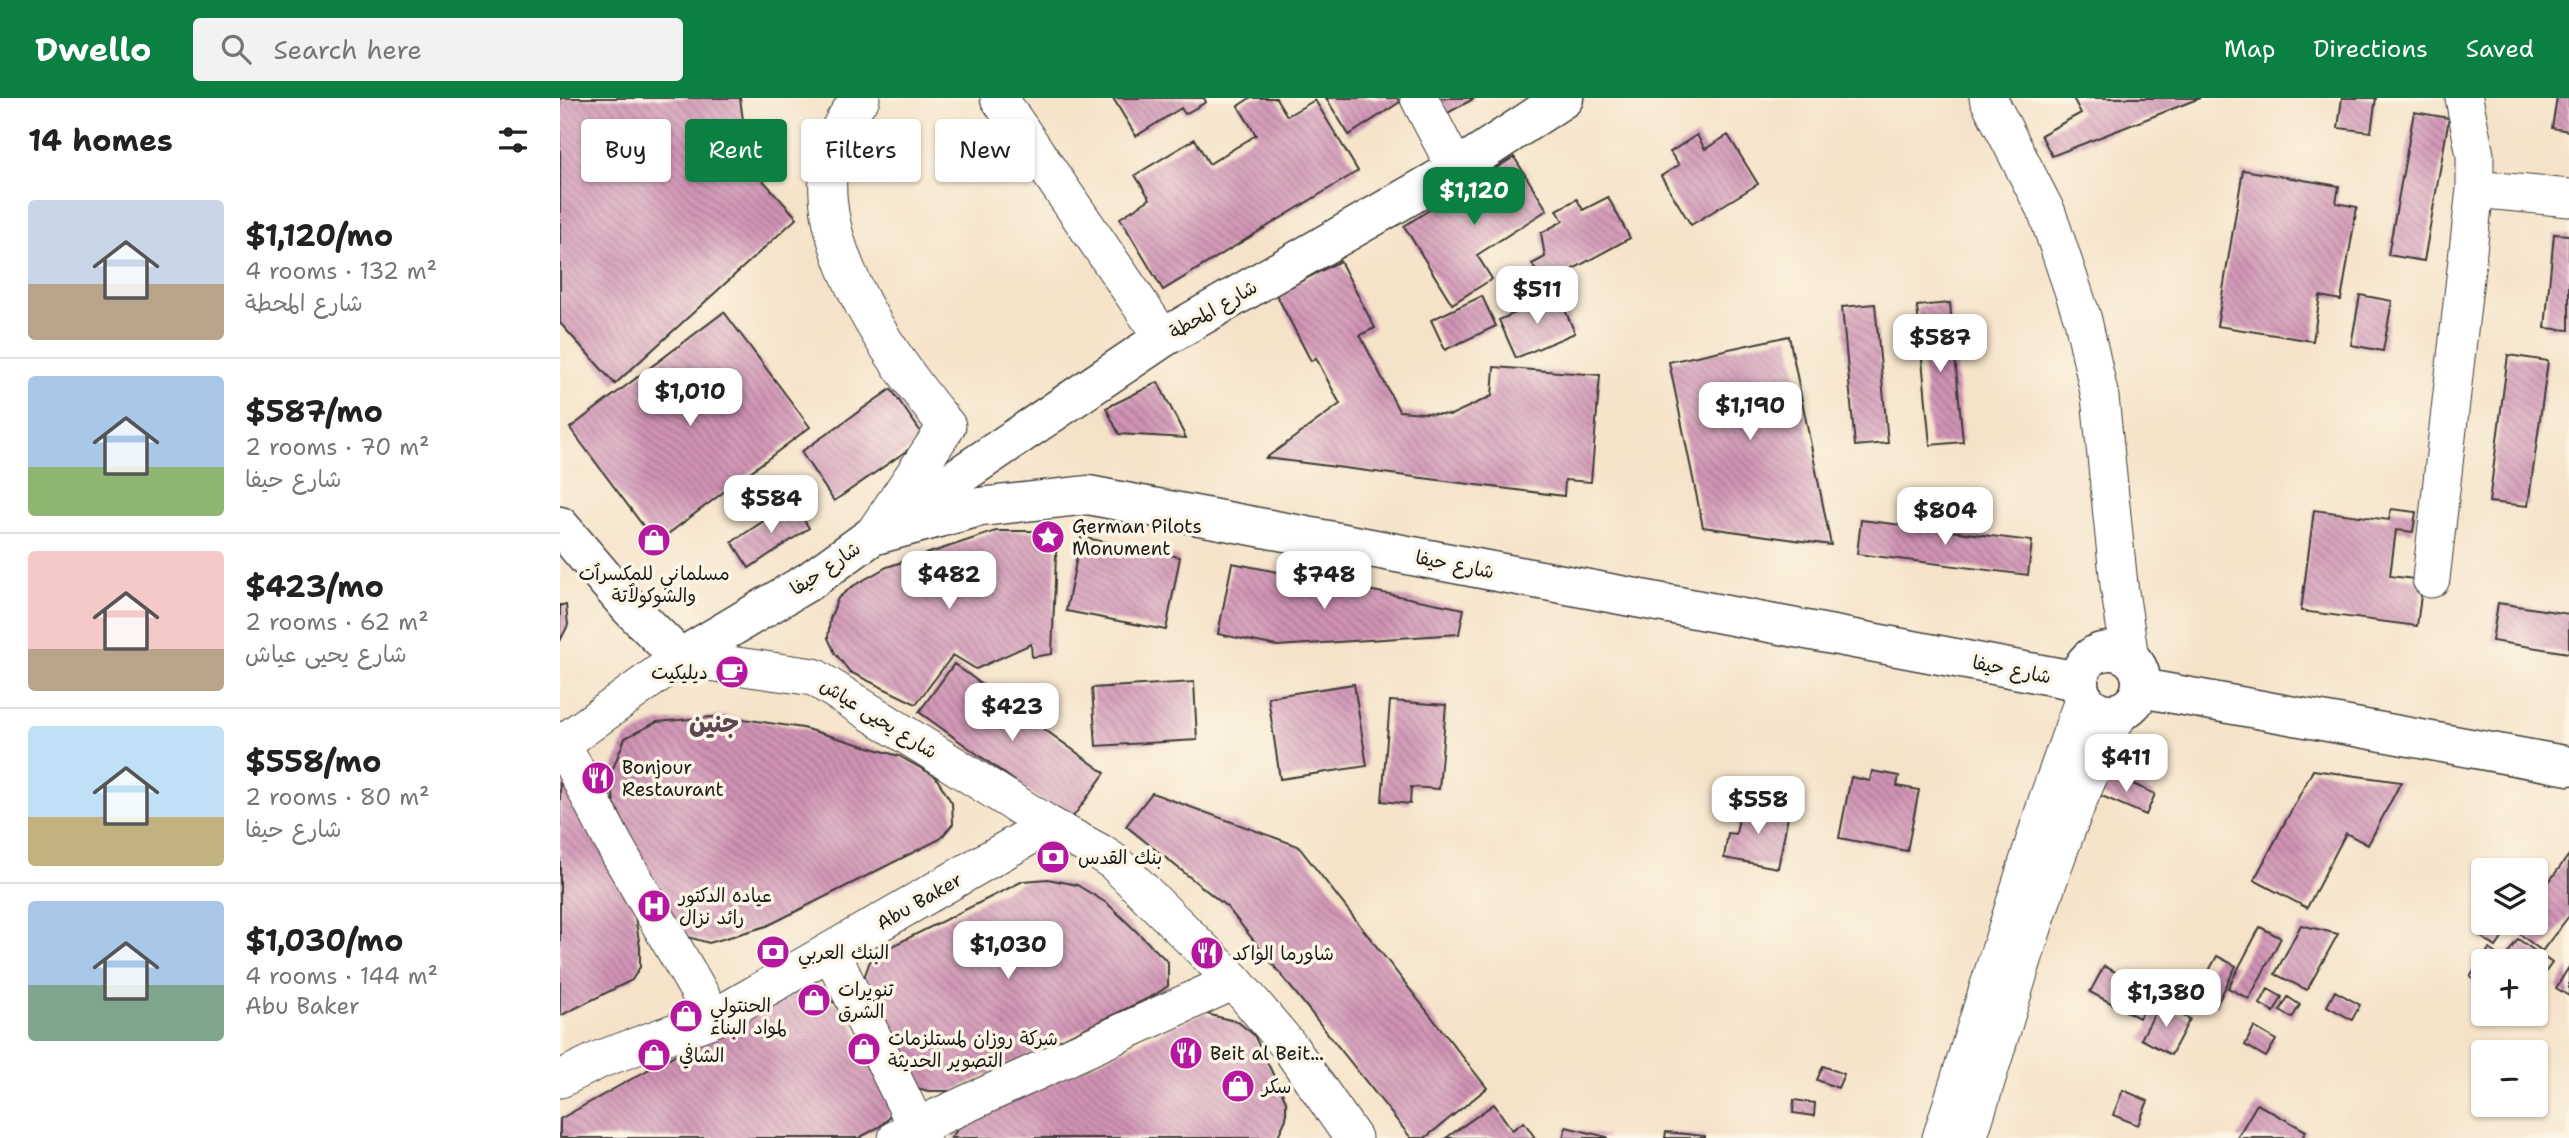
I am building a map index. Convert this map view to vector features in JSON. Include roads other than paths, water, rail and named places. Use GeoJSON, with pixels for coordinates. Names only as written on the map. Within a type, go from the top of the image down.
{"type":"FeatureCollection","features":[{"type":"Feature","properties":{"kind":"main road","name":"شارع المحطة"},"geometry":{"type":"LineString","coordinates":[[872,536],[1163,338],[1456,169],[1564,98]]}},
{"type":"Feature","properties":{"kind":"main road","name":"شارع حيفا"},"geometry":{"type":"LineString","coordinates":[[680,658],[811,580],[872,536],[980,507],[1088,495],[2081,691],[2099,712],[2109,714],[2123,677]]}},
{"type":"Feature","properties":{"kind":"main road"},"geometry":{"type":"LineString","coordinates":[[560,526],[629,607],[680,658]]}},
{"type":"Feature","properties":{"kind":"main road"},"geometry":{"type":"LineString","coordinates":[[2081,691],[2085,662],[2123,677],[2569,766]]}},
{"type":"Feature","properties":{"kind":"street"},"geometry":{"type":"LineString","coordinates":[[862,98],[845,121],[829,165],[827,188],[832,226],[848,270],[886,342],[918,390],[947,425],[872,536]]}},
{"type":"Feature","properties":{"kind":"street"},"geometry":{"type":"LineString","coordinates":[[999,98],[1163,338]]}},
{"type":"Feature","properties":{"kind":"street"},"geometry":{"type":"LineString","coordinates":[[1419,98],[1456,169]]}},
{"type":"Feature","properties":{"kind":"street"},"geometry":{"type":"LineString","coordinates":[[1968,1138],[2057,854],[2123,677],[2119,585],[2100,397],[2083,320],[2047,213],[1989,98]]}},
{"type":"Feature","properties":{"kind":"street"},"geometry":{"type":"LineString","coordinates":[[2431,579],[2475,189],[2476,155],[2464,98]]}},
{"type":"Feature","properties":{"kind":"street"},"geometry":{"type":"LineString","coordinates":[[2475,189],[2569,198]]}},
{"type":"Feature","properties":{"kind":"street","name":"شارع حيفا"},"geometry":{"type":"LineString","coordinates":[[561,744],[680,658]]}},
{"type":"Feature","properties":{"kind":"street","name":"شارع يحيى عياش"},"geometry":{"type":"LineString","coordinates":[[680,658],[814,677],[1049,825],[1114,862],[1234,981],[1289,1046],[1340,1134]]}},
{"type":"Feature","properties":{"kind":"street"},"geometry":{"type":"LineString","coordinates":[[1941,1138],[2081,691]]}},
{"type":"Feature","properties":{"kind":"street"},"geometry":{"type":"LineString","coordinates":[[561,744],[615,846],[714,1018]]}},
{"type":"Feature","properties":{"kind":"street","name":"Abu Baker"},"geometry":{"type":"LineString","coordinates":[[560,1079],[601,1059],[714,1018],[1049,825]]}},
{"type":"Feature","properties":{"kind":"street"},"geometry":{"type":"LineString","coordinates":[[831,952],[912,1134],[1234,981]]}},
{"type":"Feature","properties":{"kind":"place","name":"German Pilots Monument"},"geometry":{"type":"Point","coordinates":[1048,537]}},
{"type":"Feature","properties":{"kind":"place","name":"مسلماني للمكسرٱت والشوكولٱتة"},"geometry":{"type":"Point","coordinates":[654,540]}},
{"type":"Feature","properties":{"kind":"place","name":"ديليكيت"},"geometry":{"type":"Point","coordinates":[732,672]}},
{"type":"Feature","properties":{"kind":"place","name":"Bonjour Restaurant"},"geometry":{"type":"Point","coordinates":[598,778]}},
{"type":"Feature","properties":{"kind":"place","name":"بنك القدس"},"geometry":{"type":"Point","coordinates":[1053,857]}},
{"type":"Feature","properties":{"kind":"place","name":"عياده الدكتور رائد نزال"},"geometry":{"type":"Point","coordinates":[654,906]}},
{"type":"Feature","properties":{"kind":"place","name":"البنك العربي"},"geometry":{"type":"Point","coordinates":[773,952]}},
{"type":"Feature","properties":{"kind":"place","name":"شاورما الواكد"},"geometry":{"type":"Point","coordinates":[1207,953]}},
{"type":"Feature","properties":{"kind":"place","name":"تنويرات الشرق"},"geometry":{"type":"Point","coordinates":[814,1000]}},
{"type":"Feature","properties":{"kind":"place","name":"الحنتولي لمواد البناء"},"geometry":{"type":"Point","coordinates":[686,1016]}},
{"type":"Feature","properties":{"kind":"place","name":"شركة روزان لمستلزمات التصوير الحديثة"},"geometry":{"type":"Point","coordinates":[864,1049]}},
{"type":"Feature","properties":{"kind":"place","name":"Beit al Beit..."},"geometry":{"type":"Point","coordinates":[1186,1053]}},
{"type":"Feature","properties":{"kind":"place","name":"الشافي"},"geometry":{"type":"Point","coordinates":[654,1055]}},
{"type":"Feature","properties":{"kind":"place","name":"سكر"},"geometry":{"type":"Point","coordinates":[1238,1086]}},
{"type":"Feature","properties":{"kind":"district","name":"جنين"},"geometry":{"type":"Point","coordinates":[714,723]}}]}
